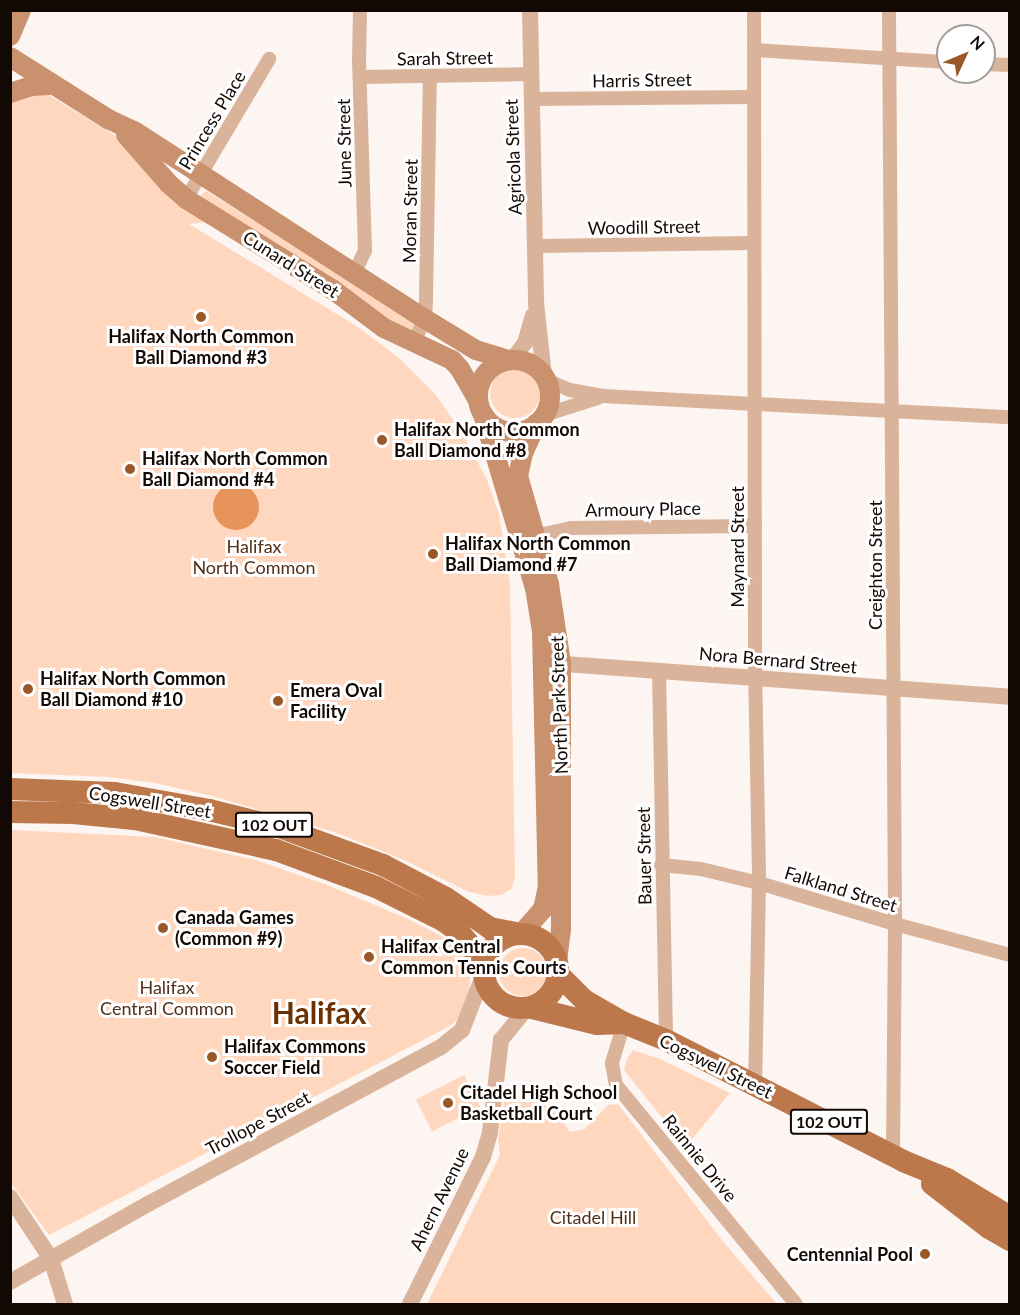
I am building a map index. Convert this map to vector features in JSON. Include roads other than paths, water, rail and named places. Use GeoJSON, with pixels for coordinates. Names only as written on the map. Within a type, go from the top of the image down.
{"type":"FeatureCollection","features":[{"type":"Feature","properties":{"kind":"main road"},"geometry":{"type":"LineString","coordinates":[[10,36],[21,10]]}},
{"type":"Feature","properties":{"kind":"main road","name":"Cunard Street"},"geometry":{"type":"LineString","coordinates":[[10,57],[108,119],[134,131],[476,350],[510,360]]}},
{"type":"Feature","properties":{"kind":"main road"},"geometry":{"type":"LineString","coordinates":[[10,93],[31,86],[53,85]]}},
{"type":"Feature","properties":{"kind":"main road","name":"Cunard Street"},"geometry":{"type":"LineString","coordinates":[[108,119],[186,199],[332,289],[384,328],[452,360],[460,369],[480,407]]}},
{"type":"Feature","properties":{"kind":"main road"},"geometry":{"type":"LineString","coordinates":[[510,360],[524,361],[545,378],[549,404],[541,419],[530,428],[512,432],[495,427],[480,407],[478,391],[485,374],[492,367],[510,360]]}},
{"type":"Feature","properties":{"kind":"main road","name":"North Park Street"},"geometry":{"type":"LineString","coordinates":[[480,407],[535,588],[542,631],[552,663],[548,886],[543,909],[518,933]]}},
{"type":"Feature","properties":{"kind":"main road","name":"North Park Street"},"geometry":{"type":"LineString","coordinates":[[541,419],[523,453],[518,476],[549,584],[561,929],[558,968]]}},
{"type":"Feature","properties":{"kind":"main road","name":"Cogswell Street"},"geometry":{"type":"LineString","coordinates":[[10,789],[115,793],[209,810],[279,827],[394,870],[446,898],[490,928],[518,933]]}},
{"type":"Feature","properties":{"kind":"main road","name":"Cogswell Street"},"geometry":{"type":"LineString","coordinates":[[10,812],[73,813],[135,819],[276,850],[366,883],[444,921],[458,931],[473,948],[483,974]]}},
{"type":"Feature","properties":{"kind":"main road"},"geometry":{"type":"LineString","coordinates":[[518,933],[496,943],[485,961],[483,974],[492,995],[501,1003],[513,1008],[529,1009],[550,995],[558,968]]}},
{"type":"Feature","properties":{"kind":"main road","name":"102 OUT"},"geometry":{"type":"LineString","coordinates":[[518,933],[542,942],[558,968]]}},
{"type":"Feature","properties":{"kind":"main road","name":"Cogswell Street"},"geometry":{"type":"LineString","coordinates":[[558,968],[584,1000],[624,1023],[666,1040],[898,1158],[947,1179],[1010,1217]]}},
{"type":"Feature","properties":{"kind":"main road","name":"Cogswell Street"},"geometry":{"type":"LineString","coordinates":[[529,1009],[597,1023],[624,1023]]}},
{"type":"Feature","properties":{"kind":"main road","name":"Cogswell Street"},"geometry":{"type":"LineString","coordinates":[[898,1158],[989,1228],[1010,1239]]}},
{"type":"Feature","properties":{"kind":"street","name":"June Street"},"geometry":{"type":"LineString","coordinates":[[355,272],[365,251],[360,10]]}},
{"type":"Feature","properties":{"kind":"street","name":"Agricola Street"},"geometry":{"type":"LineString","coordinates":[[530,10],[536,303],[545,378]]}},
{"type":"Feature","properties":{"kind":"street","name":"Maynard Street"},"geometry":{"type":"LineString","coordinates":[[754,10],[754,526],[759,883],[755,1084]]}},
{"type":"Feature","properties":{"kind":"street","name":"Creighton Street"},"geometry":{"type":"LineString","coordinates":[[889,10],[898,1158]]}},
{"type":"Feature","properties":{"kind":"street"},"geometry":{"type":"LineString","coordinates":[[755,50],[936,61]]}},
{"type":"Feature","properties":{"kind":"street","name":"Princess Place"},"geometry":{"type":"LineString","coordinates":[[186,199],[269,59]]}},
{"type":"Feature","properties":{"kind":"street","name":"Sarah Street"},"geometry":{"type":"LineString","coordinates":[[361,77],[531,74]]}},
{"type":"Feature","properties":{"kind":"street","name":"Moran Street"},"geometry":{"type":"LineString","coordinates":[[413,343],[425,319],[429,76]]}},
{"type":"Feature","properties":{"kind":"street","name":"Harris Street"},"geometry":{"type":"LineString","coordinates":[[531,99],[753,97]]}},
{"type":"Feature","properties":{"kind":"street","name":"Woodill Street"},"geometry":{"type":"LineString","coordinates":[[536,246],[753,243]]}},
{"type":"Feature","properties":{"kind":"street","name":"Agricola Street"},"geometry":{"type":"LineString","coordinates":[[510,360],[525,343],[536,303]]}},
{"type":"Feature","properties":{"kind":"street"},"geometry":{"type":"LineString","coordinates":[[545,378],[570,390],[603,396],[1010,417]]}},
{"type":"Feature","properties":{"kind":"street"},"geometry":{"type":"LineString","coordinates":[[541,419],[603,396]]}},
{"type":"Feature","properties":{"kind":"street","name":"Armoury Place"},"geometry":{"type":"LineString","coordinates":[[534,536],[571,528],[754,526]]}},
{"type":"Feature","properties":{"kind":"street","name":"Nora Bernard Street"},"geometry":{"type":"LineString","coordinates":[[552,663],[1010,697]]}},
{"type":"Feature","properties":{"kind":"street","name":"Bauer Street"},"geometry":{"type":"LineString","coordinates":[[659,671],[666,1040]]}},
{"type":"Feature","properties":{"kind":"street","name":"Falkland Street"},"geometry":{"type":"LineString","coordinates":[[661,866],[701,869],[759,883],[895,924],[1010,955]]}},
{"type":"Feature","properties":{"kind":"street","name":"Trollope Street"},"geometry":{"type":"LineString","coordinates":[[10,1282],[441,1047],[462,1030],[483,974]]}},
{"type":"Feature","properties":{"kind":"street","name":"Ahern Avenue"},"geometry":{"type":"LineString","coordinates":[[410,1305],[483,1157],[490,1132],[501,1040],[529,1009]]}},
{"type":"Feature","properties":{"kind":"street","name":"Rainnie Drive"},"geometry":{"type":"LineString","coordinates":[[624,1023],[612,1063],[616,1085],[796,1305]]}},
{"type":"Feature","properties":{"kind":"street"},"geometry":{"type":"LineString","coordinates":[[11,1203],[51,1259],[64,1305]]}},
{"type":"Feature","properties":{"kind":"place","name":"Halifax North Common Ball Diamond #3"},"geometry":{"type":"Point","coordinates":[201,317]}},
{"type":"Feature","properties":{"kind":"place","name":"Halifax North Common Ball Diamond #8"},"geometry":{"type":"Point","coordinates":[382,440]}},
{"type":"Feature","properties":{"kind":"place","name":"Halifax North Common Ball Diamond #4"},"geometry":{"type":"Point","coordinates":[130,469]}},
{"type":"Feature","properties":{"kind":"place","name":"Halifax North Common Ball Diamond #7"},"geometry":{"type":"Point","coordinates":[433,554]}},
{"type":"Feature","properties":{"kind":"place","name":"Halifax North Common Ball Diamond #10"},"geometry":{"type":"Point","coordinates":[28,689]}},
{"type":"Feature","properties":{"kind":"place","name":"Emera Oval Facility"},"geometry":{"type":"Point","coordinates":[278,701]}},
{"type":"Feature","properties":{"kind":"place","name":"Canada Games (Common #9)"},"geometry":{"type":"Point","coordinates":[163,928]}},
{"type":"Feature","properties":{"kind":"place","name":"Halifax Central Common Tennis Courts"},"geometry":{"type":"Point","coordinates":[369,957]}},
{"type":"Feature","properties":{"kind":"place","name":"Halifax Commons Soccer Field"},"geometry":{"type":"Point","coordinates":[212,1057]}},
{"type":"Feature","properties":{"kind":"place","name":"Citadel High School Basketball Court"},"geometry":{"type":"Point","coordinates":[448,1103]}},
{"type":"Feature","properties":{"kind":"place","name":"Centennial Pool"},"geometry":{"type":"Point","coordinates":[925,1254]}},
{"type":"Feature","properties":{"kind":"district","name":"Halifax"},"geometry":{"type":"Point","coordinates":[319,1012]}},
{"type":"Feature","properties":{"kind":"park label","name":"Halifax North Common"},"geometry":{"type":"Point","coordinates":[254,557]}},
{"type":"Feature","properties":{"kind":"park label","name":"Halifax Central Common"},"geometry":{"type":"Point","coordinates":[167,998]}},
{"type":"Feature","properties":{"kind":"park label","name":"Citadel Hill"},"geometry":{"type":"Point","coordinates":[593,1217]}}]}
